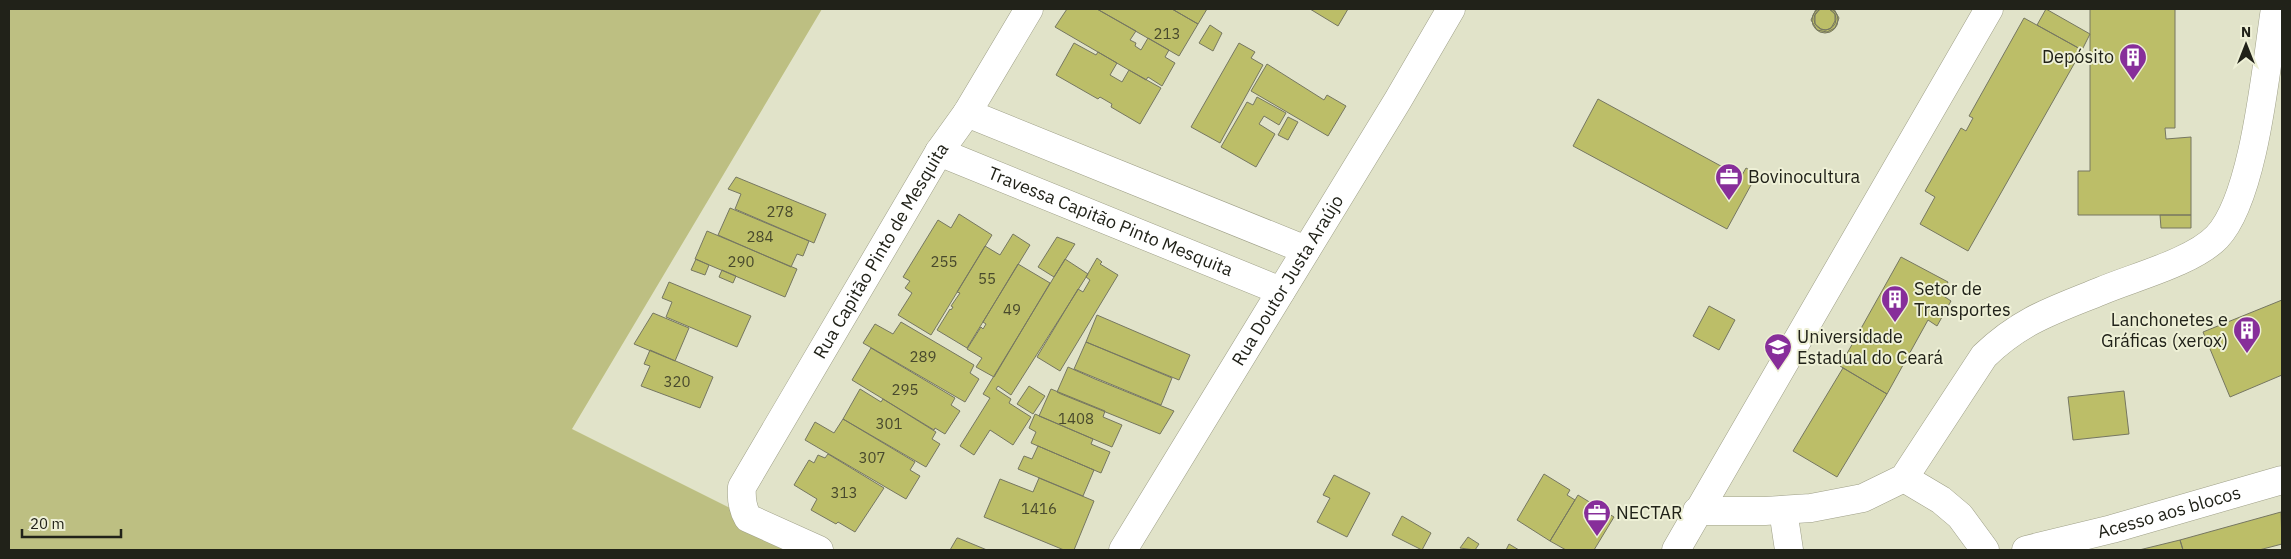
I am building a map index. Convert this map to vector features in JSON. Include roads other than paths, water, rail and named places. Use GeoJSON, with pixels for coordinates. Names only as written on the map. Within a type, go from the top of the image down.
{"type":"FeatureCollection","features":[{"type":"Feature","properties":{"kind":"street","name":"Rua Capitão Pinto de Mesquita"},"geometry":{"type":"LineString","coordinates":[[819,550],[748,518],[741,498],[742,487],[939,152],[967,113],[1029,9]]}},
{"type":"Feature","properties":{"kind":"street","name":"Rua Doutor Justa Araújo"},"geometry":{"type":"LineString","coordinates":[[1123,550],[1398,100],[1451,9]]}},
{"type":"Feature","properties":{"kind":"street"},"geometry":{"type":"LineString","coordinates":[[1676,550],[1989,9]]}},
{"type":"Feature","properties":{"kind":"street"},"geometry":{"type":"LineString","coordinates":[[1697,511],[1811,508],[1863,498],[1904,478],[1984,356],[2000,341],[2021,325],[2044,313],[2187,257],[2216,238],[2230,221],[2242,194],[2255,138],[2275,9]]}},
{"type":"Feature","properties":{"kind":"street"},"geometry":{"type":"LineString","coordinates":[[967,113],[1306,250]]}},
{"type":"Feature","properties":{"kind":"street","name":"Travessa Capitão Pinto Mesquita"},"geometry":{"type":"LineString","coordinates":[[939,152],[1281,291]]}},
{"type":"Feature","properties":{"kind":"street"},"geometry":{"type":"LineString","coordinates":[[1904,478],[1941,500],[1960,516],[1985,550]]}},
{"type":"Feature","properties":{"kind":"street","name":"Acesso aos blocos"},"geometry":{"type":"LineString","coordinates":[[2026,550],[2112,529],[2282,480]]}},
{"type":"Feature","properties":{"kind":"street"},"geometry":{"type":"LineString","coordinates":[[1783,510],[1789,550]]}},
{"type":"Feature","properties":{"kind":"place","name":"Depósito"},"geometry":{"type":"Point","coordinates":[2133,81]}},
{"type":"Feature","properties":{"kind":"place","name":"Bovinocultura"},"geometry":{"type":"Point","coordinates":[1729,201]}},
{"type":"Feature","properties":{"kind":"place","name":"Setor de Transportes"},"geometry":{"type":"Point","coordinates":[1895,323]}},
{"type":"Feature","properties":{"kind":"place","name":"Lanchonetes e Gráficas (xerox)"},"geometry":{"type":"Point","coordinates":[2247,354]}},
{"type":"Feature","properties":{"kind":"place","name":"Universidade Estadual do Ceará"},"geometry":{"type":"Point","coordinates":[1778,371]}},
{"type":"Feature","properties":{"kind":"place","name":"NECTAR"},"geometry":{"type":"Point","coordinates":[1597,537]}}]}
